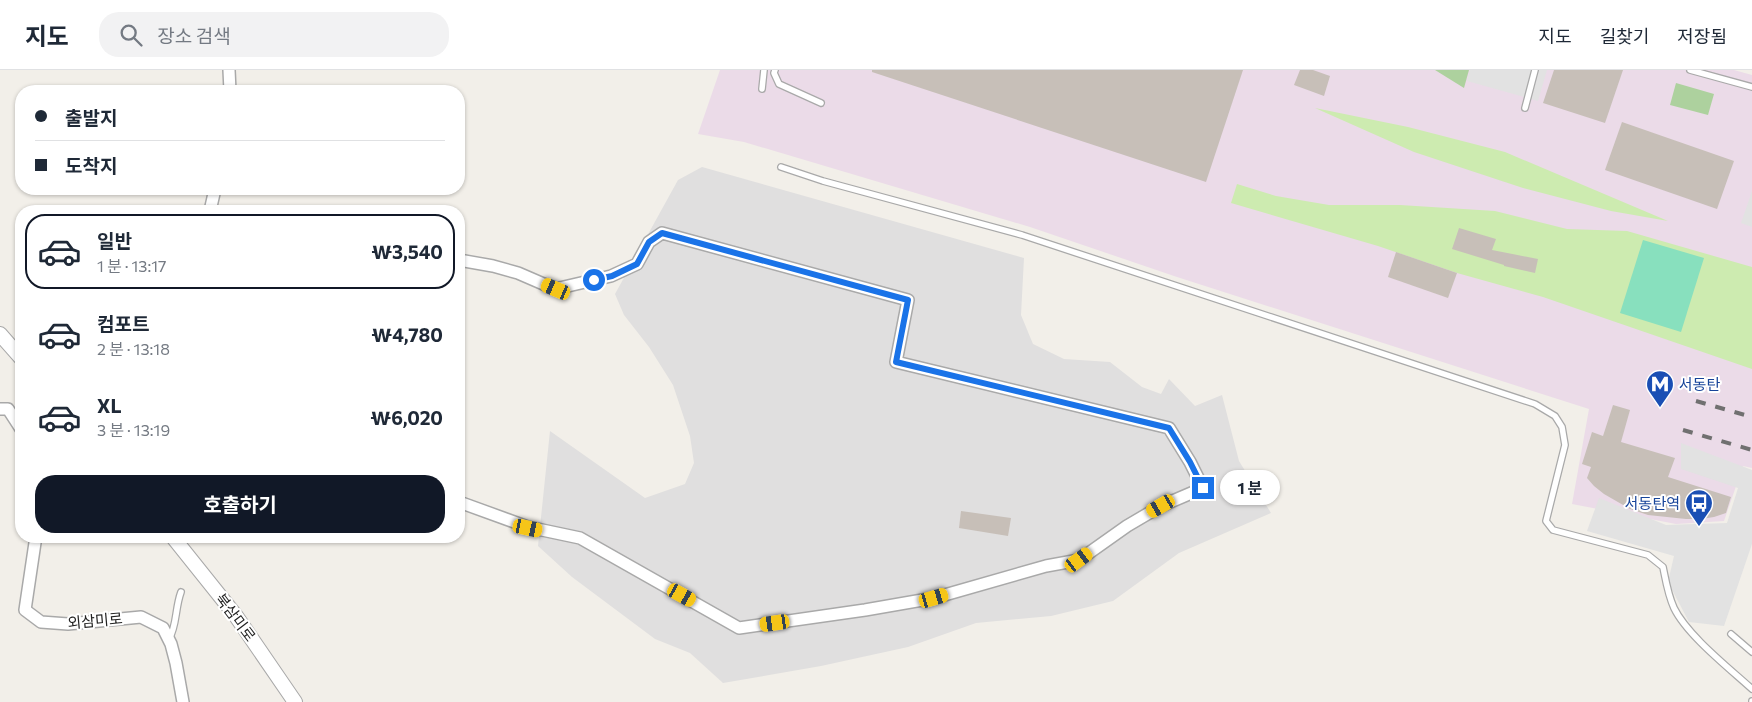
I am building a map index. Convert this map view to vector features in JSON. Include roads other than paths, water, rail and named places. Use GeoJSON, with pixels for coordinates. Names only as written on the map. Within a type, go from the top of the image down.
{"type":"FeatureCollection","features":[{"type":"Feature","properties":{"kind":"street"},"geometry":{"type":"LineString","coordinates":[[229,70],[230,85]]}},
{"type":"Feature","properties":{"kind":"street"},"geometry":{"type":"LineString","coordinates":[[465,261],[518,273],[556,289],[612,276],[637,264],[649,242],[662,233],[908,300],[896,362],[1169,428],[1190,462],[1203,488],[1161,506],[1135,521],[1079,560],[1046,566],[934,598],[739,628],[580,538],[528,528],[465,504]]}},
{"type":"Feature","properties":{"kind":"street"},"geometry":{"type":"LineString","coordinates":[[0,334],[15,351]]}},
{"type":"Feature","properties":{"kind":"street"},"geometry":{"type":"LineString","coordinates":[[0,409],[8,409],[15,420]]}},
{"type":"Feature","properties":{"kind":"street","name":"외삼미로"},"geometry":{"type":"LineString","coordinates":[[35,543],[25,610],[41,622],[68,624],[141,617],[163,628],[176,663],[183,702]]}},
{"type":"Feature","properties":{"kind":"street","name":"북삼미로"},"geometry":{"type":"LineString","coordinates":[[178,543],[236,616],[295,702]]}},
{"type":"Feature","properties":{"kind":"lane"},"geometry":{"type":"LineString","coordinates":[[762,89],[764,70]]}},
{"type":"Feature","properties":{"kind":"lane"},"geometry":{"type":"LineString","coordinates":[[775,70],[774,73],[778,84],[820,103]]}},
{"type":"Feature","properties":{"kind":"lane"},"geometry":{"type":"LineString","coordinates":[[1524,108],[1535,70]]}},
{"type":"Feature","properties":{"kind":"lane"},"geometry":{"type":"LineString","coordinates":[[1690,70],[1752,87]]}},
{"type":"Feature","properties":{"kind":"lane"},"geometry":{"type":"LineString","coordinates":[[781,167],[833,184],[1022,235],[1535,404],[1554,416],[1562,427],[1565,444],[1546,521],[1554,530],[1648,555],[1663,567],[1668,592],[1675,610],[1688,629],[1752,689]]}},
{"type":"Feature","properties":{"kind":"lane"},"geometry":{"type":"LineString","coordinates":[[169,640],[173,632],[176,604],[181,592]]}},
{"type":"Feature","properties":{"kind":"lane"},"geometry":{"type":"LineString","coordinates":[[1731,634],[1752,652]]}},
{"type":"Feature","properties":{"kind":"railway"},"geometry":{"type":"LineString","coordinates":[[1696,401],[1752,417]]}},
{"type":"Feature","properties":{"kind":"railway"},"geometry":{"type":"LineString","coordinates":[[1683,430],[1752,450]]}},
{"type":"Feature","properties":{"kind":"place","name":"서동탄"},"geometry":{"type":"Point","coordinates":[1660,408]}},
{"type":"Feature","properties":{"kind":"place","name":"서동탄역"},"geometry":{"type":"Point","coordinates":[1699,527]}}]}
